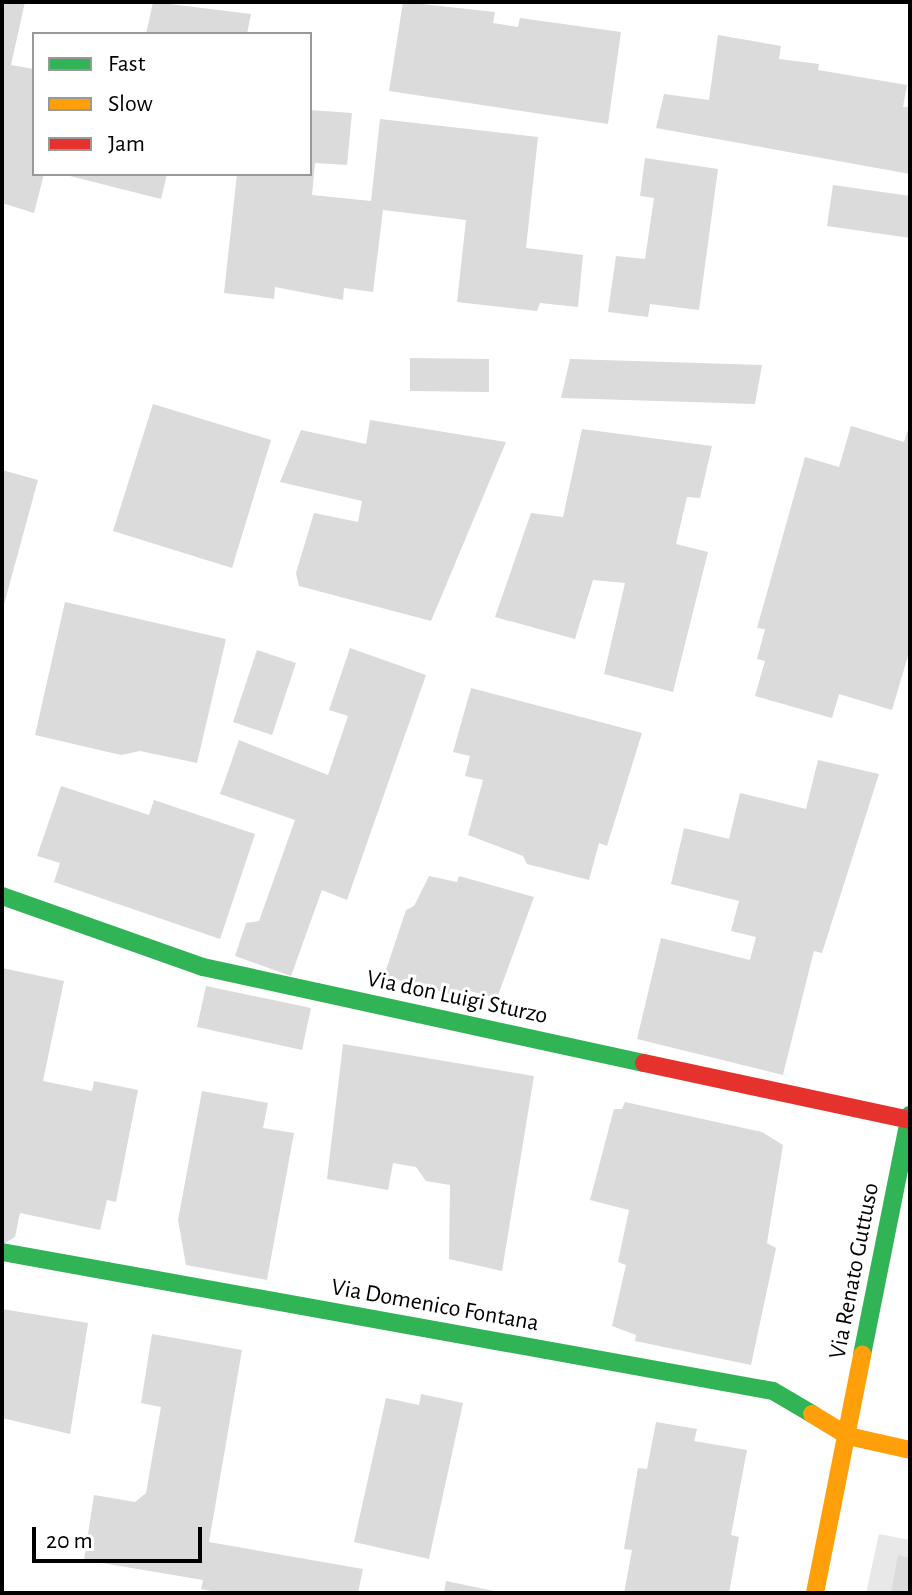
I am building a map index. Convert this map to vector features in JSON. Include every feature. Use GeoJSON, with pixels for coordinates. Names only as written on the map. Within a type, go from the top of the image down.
{"type":"FeatureCollection","features":[{"type":"Feature","properties":{"kind":"street","name":"Via don Luigi Sturzo"},"geometry":{"type":"LineString","coordinates":[[2,896],[203,967],[910,1118]]}},
{"type":"Feature","properties":{"kind":"street","name":"Via Renato Guttuso"},"geometry":{"type":"LineString","coordinates":[[815,1593],[910,1118]]}},
{"type":"Feature","properties":{"kind":"street","name":"Via Domenico Fontana"},"geometry":{"type":"LineString","coordinates":[[2,1252],[773,1391],[848,1436],[910,1450]]}},
{"type":"Feature","properties":{"kind":"shaded area"},"geometry":{"type":"Polygon","coordinates":[[[879,1534],[910,1540],[910,1593],[866,1593],[879,1534]]]}},
{"type":"Feature","properties":{"kind":"building"},"geometry":{"type":"Polygon","coordinates":[[[2,2],[25,2],[11,65],[32,69],[32,176],[43,176],[34,213],[2,203],[2,2]]]}},
{"type":"Feature","properties":{"kind":"building"},"geometry":{"type":"Polygon","coordinates":[[[153,2],[251,14],[247,32],[146,32],[153,2]]]}},
{"type":"Feature","properties":{"kind":"building"},"geometry":{"type":"Polygon","coordinates":[[[403,2],[495,12],[493,23],[518,27],[520,18],[621,32],[608,124],[389,91],[403,2]]]}},
{"type":"Feature","properties":{"kind":"building"},"geometry":{"type":"Polygon","coordinates":[[[718,35],[781,46],[779,59],[819,64],[818,70],[907,85],[903,107],[910,107],[910,174],[656,128],[664,94],[709,100],[718,35]]]}},
{"type":"Feature","properties":{"kind":"building"},"geometry":{"type":"Polygon","coordinates":[[[312,110],[352,113],[347,165],[315,163],[312,195],[371,201],[380,119],[538,137],[526,248],[583,255],[578,307],[540,303],[537,311],[457,302],[466,220],[383,210],[373,292],[344,288],[343,300],[275,287],[274,299],[224,293],[237,176],[312,176],[312,110]]]}},
{"type":"Feature","properties":{"kind":"building"},"geometry":{"type":"Polygon","coordinates":[[[645,158],[718,169],[699,310],[650,304],[648,317],[608,312],[616,256],[645,259],[654,198],[640,196],[645,158]]]}},
{"type":"Feature","properties":{"kind":"building"},"geometry":{"type":"Polygon","coordinates":[[[70,176],[167,176],[161,199],[70,176]]]}},
{"type":"Feature","properties":{"kind":"building"},"geometry":{"type":"Polygon","coordinates":[[[833,185],[910,196],[910,238],[827,226],[833,185]]]}},
{"type":"Feature","properties":{"kind":"building"},"geometry":{"type":"Polygon","coordinates":[[[410,358],[489,359],[489,392],[410,391],[410,358]]]}},
{"type":"Feature","properties":{"kind":"building"},"geometry":{"type":"Polygon","coordinates":[[[570,359],[762,365],[755,404],[561,398],[570,359]]]}},
{"type":"Feature","properties":{"kind":"building"},"geometry":{"type":"Polygon","coordinates":[[[153,404],[271,440],[232,568],[113,531],[153,404]]]}},
{"type":"Feature","properties":{"kind":"building"},"geometry":{"type":"Polygon","coordinates":[[[370,420],[506,442],[431,621],[299,586],[296,573],[314,513],[358,522],[362,501],[280,482],[301,430],[366,444],[370,420]]]}},
{"type":"Feature","properties":{"kind":"building"},"geometry":{"type":"Polygon","coordinates":[[[910,423],[910,649],[892,710],[839,694],[832,718],[755,696],[765,661],[757,659],[765,629],[757,628],[805,457],[839,467],[851,426],[904,442],[910,423]]]}},
{"type":"Feature","properties":{"kind":"building"},"geometry":{"type":"Polygon","coordinates":[[[582,429],[712,446],[700,498],[687,497],[676,544],[708,552],[673,692],[604,674],[625,583],[593,580],[575,639],[495,617],[531,513],[563,517],[582,429]]]}},
{"type":"Feature","properties":{"kind":"building"},"geometry":{"type":"Polygon","coordinates":[[[2,470],[38,480],[3,608],[2,608],[2,470]]]}},
{"type":"Feature","properties":{"kind":"building"},"geometry":{"type":"Polygon","coordinates":[[[65,602],[226,639],[197,763],[140,751],[121,755],[35,735],[65,602]]]}},
{"type":"Feature","properties":{"kind":"building"},"geometry":{"type":"Polygon","coordinates":[[[350,648],[426,675],[347,900],[322,890],[291,976],[235,956],[246,923],[259,921],[295,820],[220,794],[239,740],[328,775],[348,716],[329,710],[350,648]]]}},
{"type":"Feature","properties":{"kind":"building"},"geometry":{"type":"Polygon","coordinates":[[[257,650],[296,663],[272,735],[233,722],[257,650]]]}},
{"type":"Feature","properties":{"kind":"building"},"geometry":{"type":"Polygon","coordinates":[[[471,688],[642,733],[607,846],[599,843],[589,880],[527,864],[523,856],[468,835],[483,780],[465,776],[470,756],[453,752],[471,688]]]}},
{"type":"Feature","properties":{"kind":"building"},"geometry":{"type":"Polygon","coordinates":[[[818,760],[879,774],[822,953],[814,951],[783,1075],[637,1039],[661,938],[750,960],[756,937],[731,931],[739,901],[671,884],[684,828],[729,839],[740,793],[806,809],[818,760]]]}},
{"type":"Feature","properties":{"kind":"building"},"geometry":{"type":"Polygon","coordinates":[[[61,786],[149,815],[154,800],[255,834],[220,939],[54,882],[60,863],[37,856],[61,786]]]}},
{"type":"Feature","properties":{"kind":"building"},"geometry":{"type":"Polygon","coordinates":[[[429,876],[457,882],[459,876],[534,897],[497,998],[466,990],[464,998],[384,976],[406,910],[414,906],[429,876]]]}},
{"type":"Feature","properties":{"kind":"building"},"geometry":{"type":"Polygon","coordinates":[[[2,968],[64,981],[43,1081],[92,1091],[94,1081],[138,1090],[116,1202],[107,1200],[100,1230],[20,1213],[15,1237],[2,1245],[2,968]]]}},
{"type":"Feature","properties":{"kind":"building"},"geometry":{"type":"Polygon","coordinates":[[[206,986],[311,1008],[302,1050],[197,1027],[206,986]]]}},
{"type":"Feature","properties":{"kind":"building"},"geometry":{"type":"Polygon","coordinates":[[[343,1044],[534,1076],[502,1271],[449,1259],[450,1185],[426,1181],[416,1167],[393,1163],[388,1190],[327,1179],[343,1044]]]}},
{"type":"Feature","properties":{"kind":"building"},"geometry":{"type":"Polygon","coordinates":[[[202,1091],[268,1103],[263,1128],[294,1133],[267,1280],[186,1265],[178,1220],[202,1091]]]}},
{"type":"Feature","properties":{"kind":"building"},"geometry":{"type":"Polygon","coordinates":[[[625,1102],[762,1132],[783,1145],[767,1243],[776,1248],[751,1365],[635,1341],[636,1335],[612,1326],[626,1265],[618,1262],[629,1210],[590,1200],[614,1109],[622,1109],[625,1102]]]}},
{"type":"Feature","properties":{"kind":"building"},"geometry":{"type":"Polygon","coordinates":[[[2,1309],[88,1323],[70,1434],[2,1418],[2,1309]]]}},
{"type":"Feature","properties":{"kind":"building"},"geometry":{"type":"Polygon","coordinates":[[[152,1334],[242,1350],[209,1542],[363,1569],[358,1593],[222,1593],[201,1589],[203,1580],[84,1560],[94,1495],[135,1502],[146,1493],[161,1407],[141,1403],[152,1334]]]}},
{"type":"Feature","properties":{"kind":"building"},"geometry":{"type":"Polygon","coordinates":[[[421,1394],[463,1403],[429,1559],[354,1542],[386,1398],[419,1405],[421,1394]]]}},
{"type":"Feature","properties":{"kind":"building"},"geometry":{"type":"Polygon","coordinates":[[[656,1422],[697,1429],[694,1441],[747,1450],[731,1535],[739,1537],[729,1593],[624,1593],[632,1550],[624,1549],[638,1468],[647,1469],[656,1422]]]}},
{"type":"Feature","properties":{"kind":"building"},"geometry":{"type":"Polygon","coordinates":[[[898,1555],[910,1558],[910,1593],[891,1593],[898,1555]]]}},
{"type":"Feature","properties":{"kind":"building"},"geometry":{"type":"Polygon","coordinates":[[[446,1581],[499,1592],[499,1593],[444,1593],[446,1581]]]}},
{"type":"Feature","properties":{"kind":"traffic: fast"},"geometry":{"type":"LineString","coordinates":[[2,896],[203,967],[644,1063]]}},
{"type":"Feature","properties":{"kind":"traffic: fast"},"geometry":{"type":"LineString","coordinates":[[862,1355],[910,1115]]}},
{"type":"Feature","properties":{"kind":"traffic: fast"},"geometry":{"type":"LineString","coordinates":[[2,1252],[773,1391],[812,1414]]}},
{"type":"Feature","properties":{"kind":"traffic: slow"},"geometry":{"type":"LineString","coordinates":[[815,1593],[862,1355]]}},
{"type":"Feature","properties":{"kind":"traffic: slow"},"geometry":{"type":"LineString","coordinates":[[812,1414],[848,1436],[910,1450]]}},
{"type":"Feature","properties":{"kind":"traffic: jam"},"geometry":{"type":"LineString","coordinates":[[644,1063],[909,1120]]}}]}
